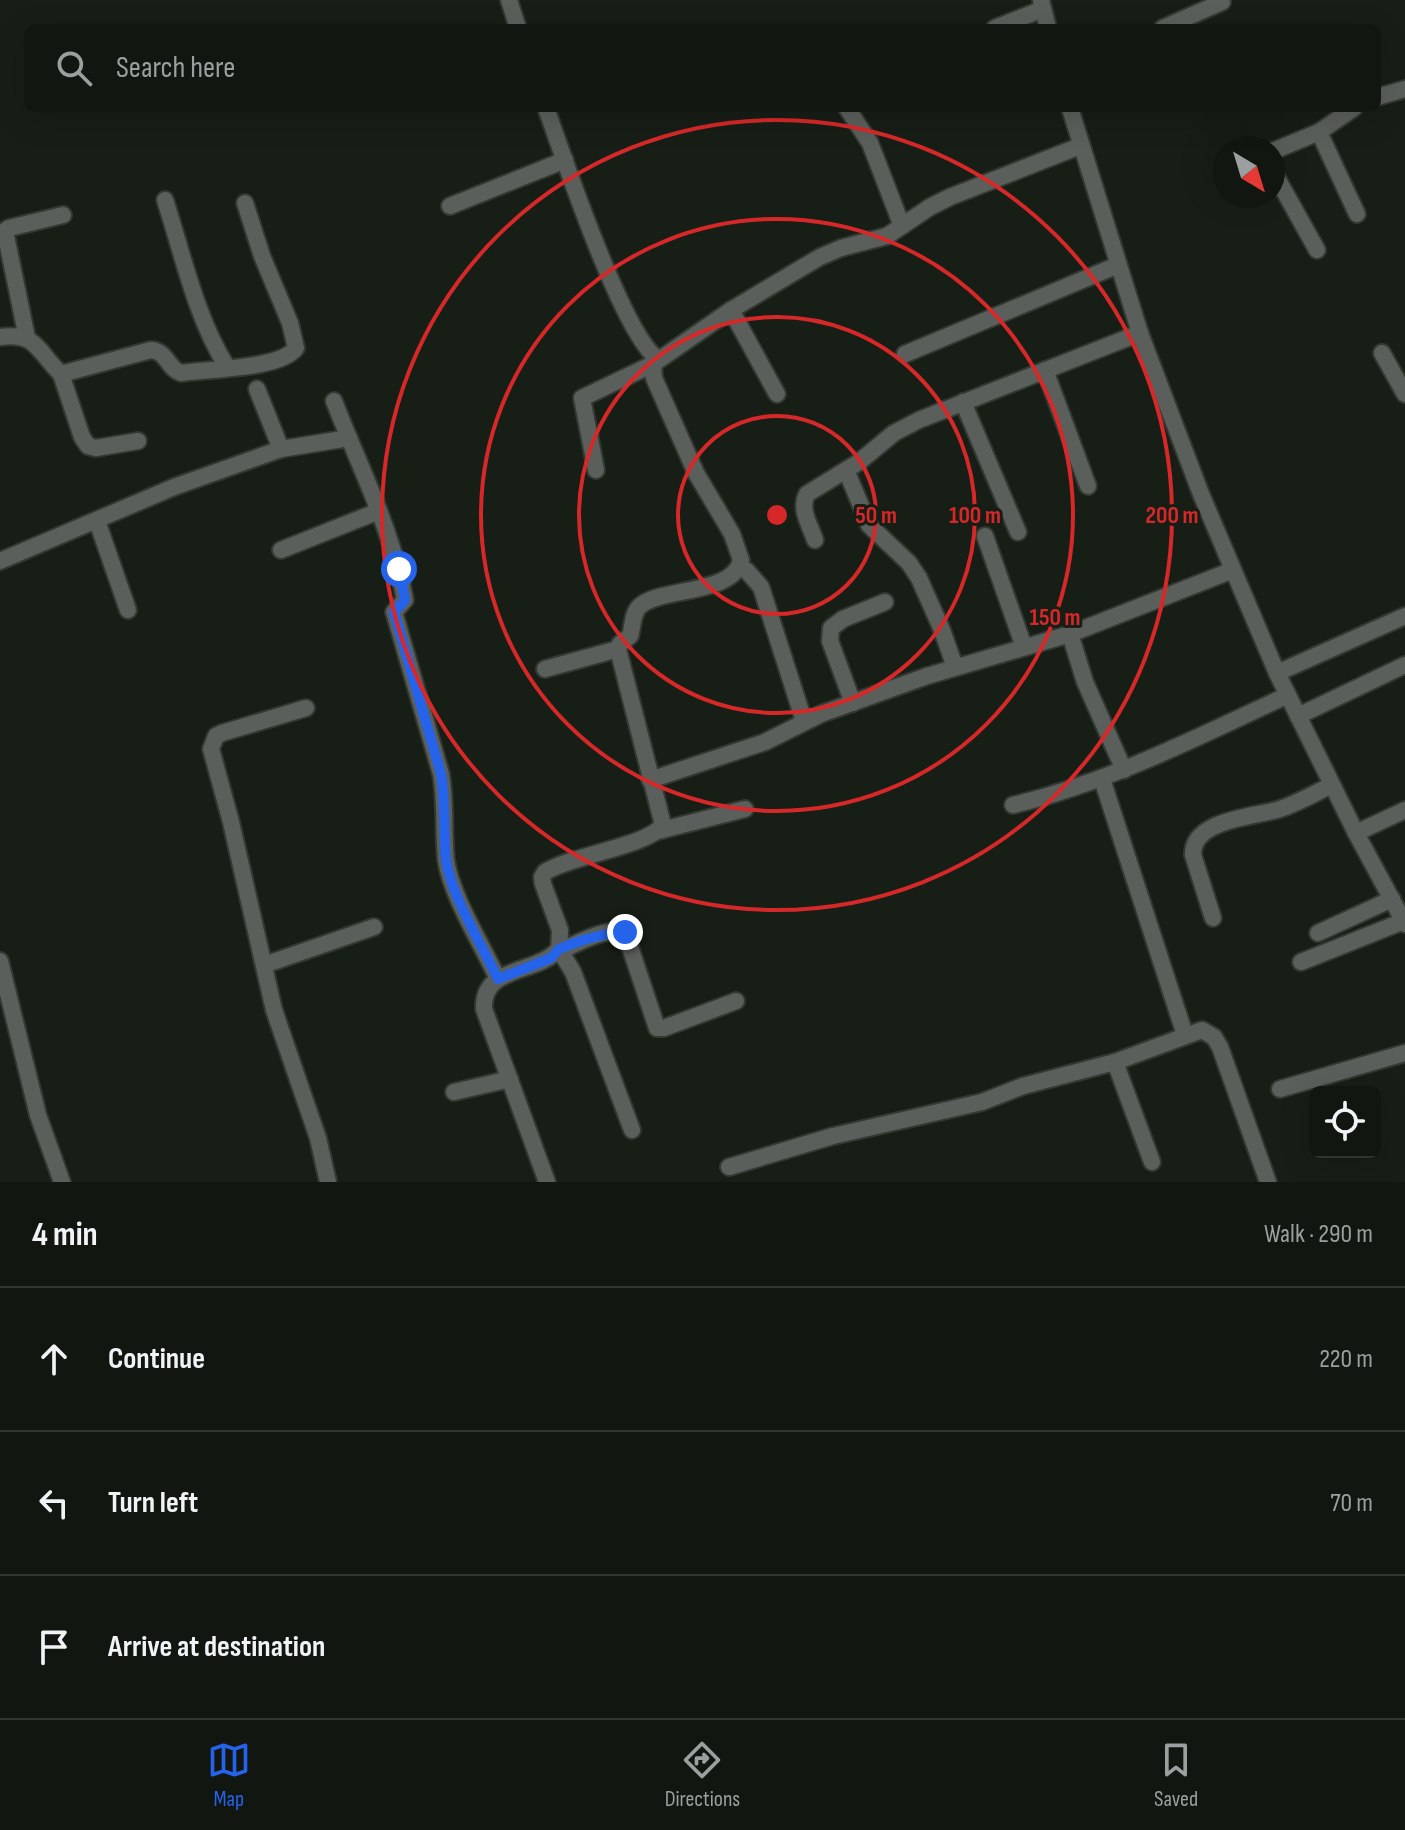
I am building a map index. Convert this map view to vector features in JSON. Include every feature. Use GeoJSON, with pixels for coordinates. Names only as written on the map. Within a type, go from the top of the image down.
{"type":"FeatureCollection","features":[{"type":"Feature","properties":{"kind":"street"},"geometry":{"type":"LineString","coordinates":[[509,0],[517,24]]}},
{"type":"Feature","properties":{"kind":"street"},"geometry":{"type":"LineString","coordinates":[[1172,24],[1222,2]]}},
{"type":"Feature","properties":{"kind":"street"},"geometry":{"type":"LineString","coordinates":[[1003,24],[1042,4],[1047,24]]}},
{"type":"Feature","properties":{"kind":"street"},"geometry":{"type":"LineString","coordinates":[[1381,96],[1405,89]]}},
{"type":"Feature","properties":{"kind":"street"},"geometry":{"type":"LineString","coordinates":[[547,112],[624,308],[655,362],[654,378],[696,473],[740,553],[736,572],[720,581],[644,603],[635,614],[630,636],[618,649],[662,817],[663,825],[658,831]]}},
{"type":"Feature","properties":{"kind":"street"},"geometry":{"type":"LineString","coordinates":[[850,112],[870,143],[902,226]]}},
{"type":"Feature","properties":{"kind":"street"},"geometry":{"type":"LineString","coordinates":[[1071,112],[1140,333],[1233,570],[1277,673],[1404,923],[1301,962]]}},
{"type":"Feature","properties":{"kind":"street"},"geometry":{"type":"LineString","coordinates":[[1285,146],[1319,132],[1348,112]]}},
{"type":"Feature","properties":{"kind":"street"},"geometry":{"type":"LineString","coordinates":[[1319,132],[1357,214]]}},
{"type":"Feature","properties":{"kind":"street"},"geometry":{"type":"LineString","coordinates":[[596,470],[582,398],[655,362],[731,310],[832,251],[887,236],[950,197],[1080,146]]}},
{"type":"Feature","properties":{"kind":"street"},"geometry":{"type":"LineString","coordinates":[[450,206],[565,160]]}},
{"type":"Feature","properties":{"kind":"street"},"geometry":{"type":"LineString","coordinates":[[1285,193],[1317,250]]}},
{"type":"Feature","properties":{"kind":"street"},"geometry":{"type":"LineString","coordinates":[[165,200],[204,317],[227,367]]}},
{"type":"Feature","properties":{"kind":"street"},"geometry":{"type":"LineString","coordinates":[[61,374],[151,350],[162,353],[178,372],[273,361],[291,354],[296,348],[290,323],[262,256],[245,203]]}},
{"type":"Feature","properties":{"kind":"street"},"geometry":{"type":"LineString","coordinates":[[27,338],[5,231],[63,215]]}},
{"type":"Feature","properties":{"kind":"street"},"geometry":{"type":"LineString","coordinates":[[905,354],[1118,265]]}},
{"type":"Feature","properties":{"kind":"street"},"geometry":{"type":"LineString","coordinates":[[731,310],[777,394]]}},
{"type":"Feature","properties":{"kind":"street"},"geometry":{"type":"LineString","coordinates":[[815,540],[805,514],[804,500],[812,490],[846,470],[906,426],[1140,333]]}},
{"type":"Feature","properties":{"kind":"street"},"geometry":{"type":"LineString","coordinates":[[0,337],[18,334],[27,338],[61,374],[82,437],[88,446],[96,448],[138,441]]}},
{"type":"Feature","properties":{"kind":"street"},"geometry":{"type":"LineString","coordinates":[[1382,353],[1405,394]]}},
{"type":"Feature","properties":{"kind":"street"},"geometry":{"type":"LineString","coordinates":[[1045,370],[1088,486]]}},
{"type":"Feature","properties":{"kind":"street"},"geometry":{"type":"LineString","coordinates":[[257,389],[281,449]]}},
{"type":"Feature","properties":{"kind":"street"},"geometry":{"type":"LineString","coordinates":[[334,401],[399,569],[405,600],[394,612],[441,774],[446,861],[452,884],[498,979]]}},
{"type":"Feature","properties":{"kind":"street"},"geometry":{"type":"LineString","coordinates":[[963,402],[1018,532]]}},
{"type":"Feature","properties":{"kind":"street"},"geometry":{"type":"LineString","coordinates":[[0,561],[174,487],[281,449],[349,438]]}},
{"type":"Feature","properties":{"kind":"street"},"geometry":{"type":"LineString","coordinates":[[846,470],[869,525],[909,563],[919,578],[955,667]]}},
{"type":"Feature","properties":{"kind":"street"},"geometry":{"type":"LineString","coordinates":[[281,550],[379,511]]}},
{"type":"Feature","properties":{"kind":"street"},"geometry":{"type":"LineString","coordinates":[[97,521],[128,610]]}},
{"type":"Feature","properties":{"kind":"street"},"geometry":{"type":"LineString","coordinates":[[985,536],[1024,647]]}},
{"type":"Feature","properties":{"kind":"street"},"geometry":{"type":"LineString","coordinates":[[739,567],[747,571],[761,587],[804,721]]}},
{"type":"Feature","properties":{"kind":"street"},"geometry":{"type":"LineString","coordinates":[[650,780],[765,742],[804,721],[955,667],[1070,634],[1233,570]]}},
{"type":"Feature","properties":{"kind":"street"},"geometry":{"type":"LineString","coordinates":[[853,703],[830,641],[831,628],[843,619],[885,602]]}},
{"type":"Feature","properties":{"kind":"street"},"geometry":{"type":"LineString","coordinates":[[1277,673],[1405,616]]}},
{"type":"Feature","properties":{"kind":"street"},"geometry":{"type":"LineString","coordinates":[[1070,634],[1085,682],[1124,770]]}},
{"type":"Feature","properties":{"kind":"street"},"geometry":{"type":"LineString","coordinates":[[545,669],[618,649]]}},
{"type":"Feature","properties":{"kind":"street"},"geometry":{"type":"LineString","coordinates":[[1298,716],[1405,665]]}},
{"type":"Feature","properties":{"kind":"street"},"geometry":{"type":"LineString","coordinates":[[1013,805],[1102,779],[1288,695]]}},
{"type":"Feature","properties":{"kind":"street"},"geometry":{"type":"LineString","coordinates":[[306,708],[222,733],[216,736],[211,749],[274,1010],[318,1138],[328,1182]]}},
{"type":"Feature","properties":{"kind":"street"},"geometry":{"type":"LineString","coordinates":[[1102,779],[1185,1035]]}},
{"type":"Feature","properties":{"kind":"street"},"geometry":{"type":"LineString","coordinates":[[1213,918],[1193,855],[1196,839],[1221,824],[1287,807],[1332,785]]}},
{"type":"Feature","properties":{"kind":"street"},"geometry":{"type":"LineString","coordinates":[[632,1130],[573,972],[560,950],[560,930],[542,877],[545,872],[593,852],[658,831],[745,809]]}},
{"type":"Feature","properties":{"kind":"street"},"geometry":{"type":"LineString","coordinates":[[1356,833],[1405,810]]}},
{"type":"Feature","properties":{"kind":"street"},"geometry":{"type":"LineString","coordinates":[[1318,933],[1392,899]]}},
{"type":"Feature","properties":{"kind":"street"},"geometry":{"type":"LineString","coordinates":[[264,965],[374,927]]}},
{"type":"Feature","properties":{"kind":"street"},"geometry":{"type":"LineString","coordinates":[[547,1182],[484,1009],[483,996],[488,986],[551,958],[560,950],[619,931],[625,932],[657,1028],[736,1001]]}},
{"type":"Feature","properties":{"kind":"street"},"geometry":{"type":"LineString","coordinates":[[0,961],[38,1115],[62,1182]]}},
{"type":"Feature","properties":{"kind":"street"},"geometry":{"type":"LineString","coordinates":[[729,1167],[833,1136],[971,1105],[1023,1086],[1115,1062],[1202,1030],[1214,1037],[1268,1182]]}},
{"type":"Feature","properties":{"kind":"street"},"geometry":{"type":"LineString","coordinates":[[1280,1089],[1405,1053]]}},
{"type":"Feature","properties":{"kind":"street"},"geometry":{"type":"LineString","coordinates":[[1115,1062],[1152,1162]]}},
{"type":"Feature","properties":{"kind":"street"},"geometry":{"type":"LineString","coordinates":[[454,1092],[510,1079]]}},
{"type":"Feature","properties":{"kind":"route"},"geometry":{"type":"LineString","coordinates":[[399,569],[405,600],[394,612],[441,774],[446,861],[452,884],[498,979],[551,958],[559,949],[583,940],[625,932]]}}]}
